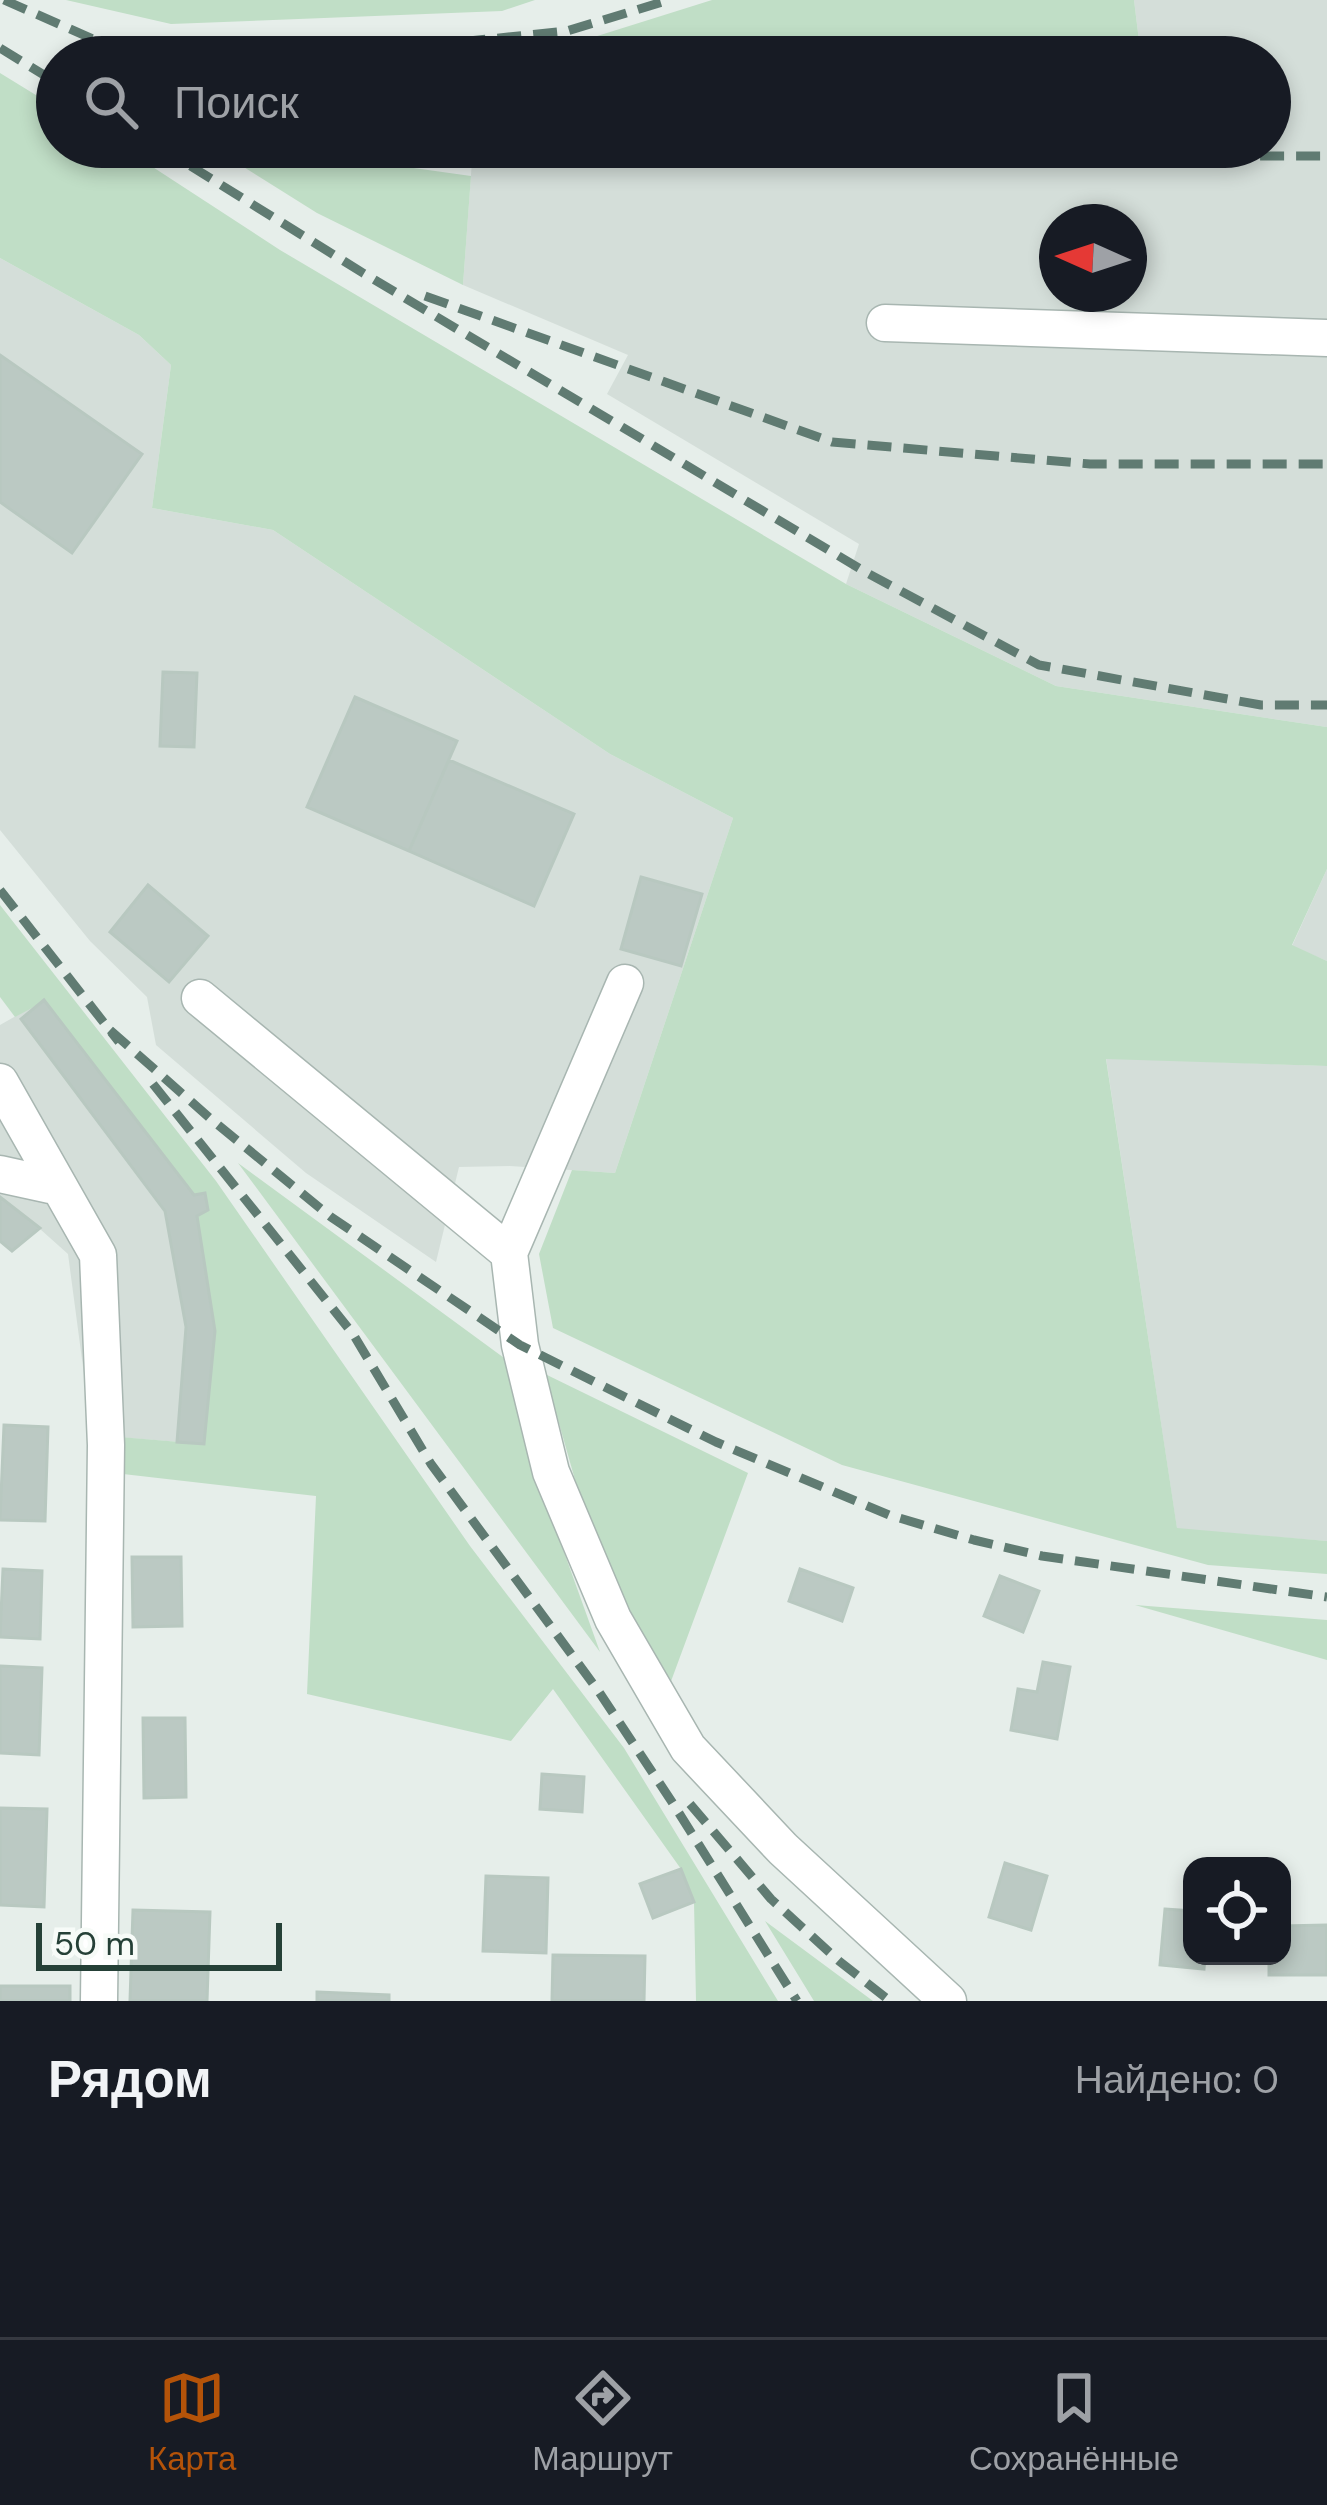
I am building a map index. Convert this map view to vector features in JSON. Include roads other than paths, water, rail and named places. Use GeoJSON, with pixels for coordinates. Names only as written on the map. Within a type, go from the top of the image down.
{"type":"FeatureCollection","features":[{"type":"Feature","properties":{"kind":"lane"},"geometry":{"type":"LineString","coordinates":[[885,323],[1327,338]]}},
{"type":"Feature","properties":{"kind":"lane"},"geometry":{"type":"LineString","coordinates":[[625,983],[509,1252],[520,1345],[551,1472],[614,1619],[688,1748],[783,1850],[948,2001]]}},
{"type":"Feature","properties":{"kind":"lane"},"geometry":{"type":"LineString","coordinates":[[200,998],[509,1252]]}},
{"type":"Feature","properties":{"kind":"lane"},"geometry":{"type":"LineString","coordinates":[[0,1082],[98,1256],[106,1445],[99,2001]]}},
{"type":"Feature","properties":{"kind":"lane"},"geometry":{"type":"LineString","coordinates":[[0,1174],[59,1187]]}},
{"type":"Feature","properties":{"kind":"railway"},"geometry":{"type":"LineString","coordinates":[[4,0],[86,36]]}},
{"type":"Feature","properties":{"kind":"railway"},"geometry":{"type":"LineString","coordinates":[[518,36],[567,31],[669,0]]}},
{"type":"Feature","properties":{"kind":"railway"},"geometry":{"type":"LineString","coordinates":[[0,48],[36,70]]}},
{"type":"Feature","properties":{"kind":"railway"},"geometry":{"type":"LineString","coordinates":[[1291,156],[1327,156]]}},
{"type":"Feature","properties":{"kind":"railway"},"geometry":{"type":"LineString","coordinates":[[194,168],[869,574],[1039,665],[1261,705],[1327,705]]}},
{"type":"Feature","properties":{"kind":"railway"},"geometry":{"type":"LineString","coordinates":[[425,296],[832,442],[1090,464],[1327,464]]}},
{"type":"Feature","properties":{"kind":"railway"},"geometry":{"type":"LineString","coordinates":[[0,890],[119,1042]]}},
{"type":"Feature","properties":{"kind":"railway"},"geometry":{"type":"LineString","coordinates":[[110,1030],[331,1217],[520,1345],[716,1442],[889,1515],[974,1540],[1042,1556],[1327,1597]]}},
{"type":"Feature","properties":{"kind":"railway"},"geometry":{"type":"LineString","coordinates":[[153,1084],[353,1334],[431,1464],[597,1689],[797,2001]]}},
{"type":"Feature","properties":{"kind":"railway"},"geometry":{"type":"LineString","coordinates":[[690,1804],[771,1899],[890,2001]]}}]}
